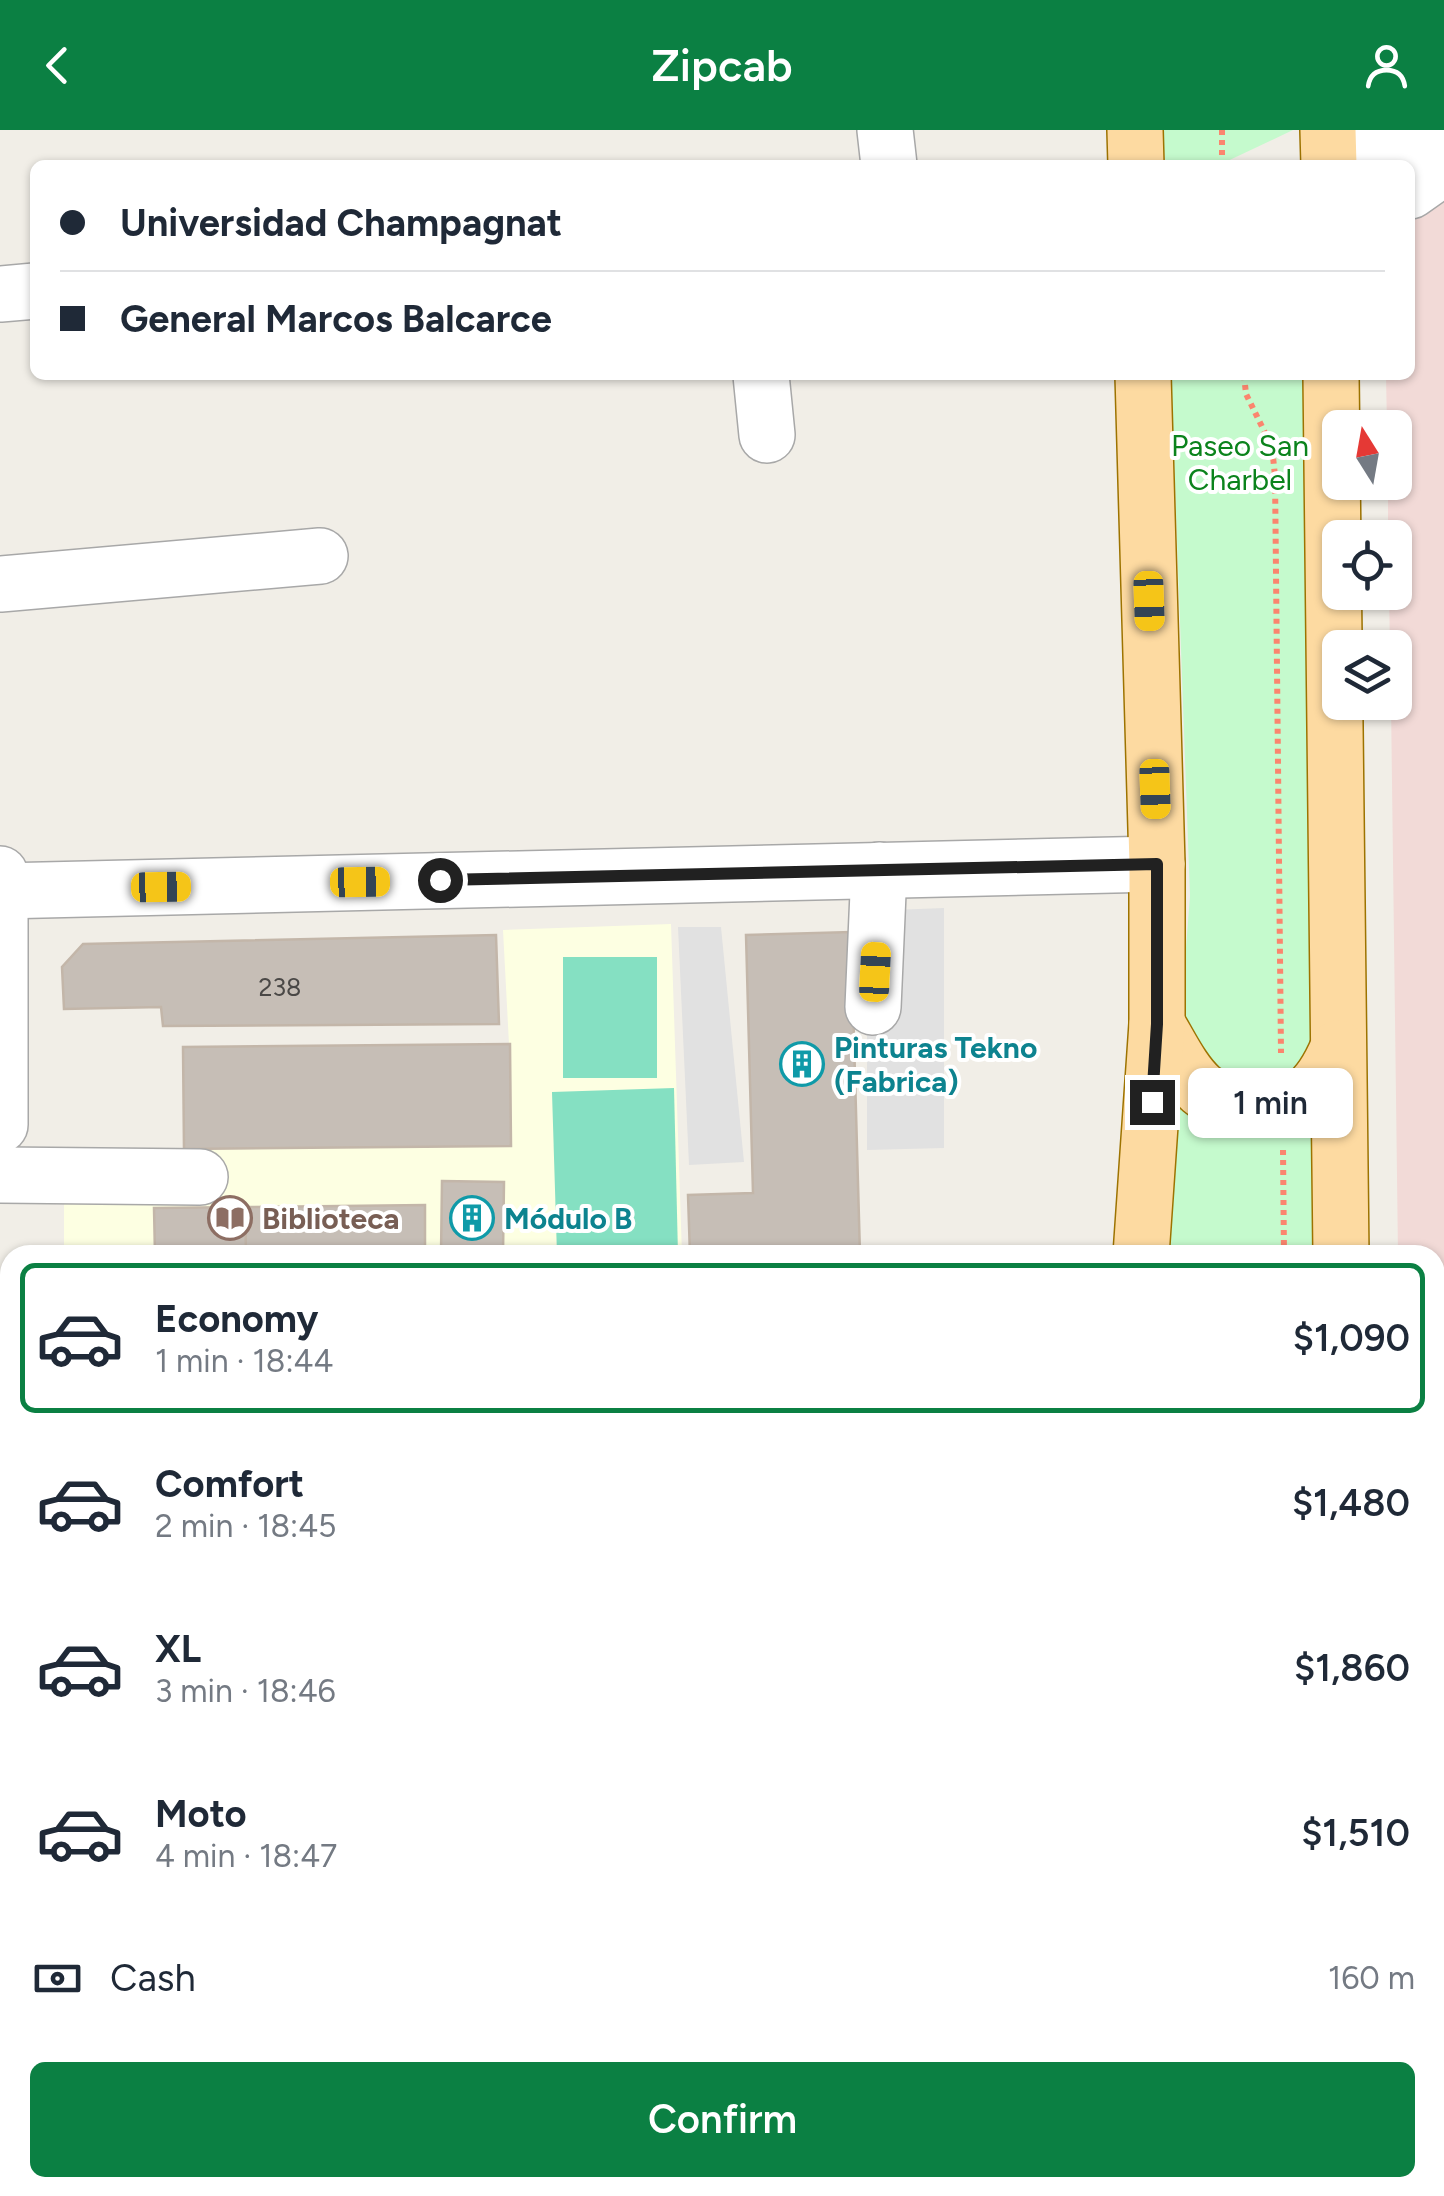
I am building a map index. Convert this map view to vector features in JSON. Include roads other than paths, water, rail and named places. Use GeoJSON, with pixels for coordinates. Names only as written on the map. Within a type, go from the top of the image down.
{"type":"FeatureCollection","features":[{"type":"Feature","properties":{"kind":"main road"},"geometry":{"type":"LineString","coordinates":[[1135,130],[1136,160]]}},
{"type":"Feature","properties":{"kind":"main road"},"geometry":{"type":"LineString","coordinates":[[1328,130],[1328,160]]}},
{"type":"Feature","properties":{"kind":"main road"},"geometry":{"type":"LineString","coordinates":[[1142,380],[1157,864],[1157,1024],[1142,1245]]}},
{"type":"Feature","properties":{"kind":"main road"},"geometry":{"type":"LineString","coordinates":[[1331,380],[1341,1245]]}},
{"type":"Feature","properties":{"kind":"main road"},"geometry":{"type":"LineString","coordinates":[[1157,1024],[1198,1086],[1213,1098],[1250,1108],[1282,1108],[1319,1085],[1338,1048]]}},
{"type":"Feature","properties":{"kind":"street"},"geometry":{"type":"LineString","coordinates":[[885,130],[888,160]]}},
{"type":"Feature","properties":{"kind":"street"},"geometry":{"type":"LineString","coordinates":[[1357,160],[1380,139],[1444,146]]}},
{"type":"Feature","properties":{"kind":"street"},"geometry":{"type":"LineString","coordinates":[[1415,187],[1444,167]]}},
{"type":"Feature","properties":{"kind":"street"},"geometry":{"type":"LineString","coordinates":[[0,294],[30,292]]}},
{"type":"Feature","properties":{"kind":"street"},"geometry":{"type":"LineString","coordinates":[[762,380],[767,435]]}},
{"type":"Feature","properties":{"kind":"street"},"geometry":{"type":"LineString","coordinates":[[0,584],[320,556]]}},
{"type":"Feature","properties":{"kind":"street"},"geometry":{"type":"LineString","coordinates":[[0,891],[1157,864]]}},
{"type":"Feature","properties":{"kind":"street"},"geometry":{"type":"LineString","coordinates":[[874,1006],[879,870]]}},
{"type":"Feature","properties":{"kind":"street"},"geometry":{"type":"LineString","coordinates":[[0,874],[0,1125]]}},
{"type":"Feature","properties":{"kind":"street"},"geometry":{"type":"LineString","coordinates":[[0,1175],[200,1177]]}},
{"type":"Feature","properties":{"kind":"place","name":"Pinturas Tekno (Fabrica)"},"geometry":{"type":"Point","coordinates":[802,1064]}},
{"type":"Feature","properties":{"kind":"place","name":"Biblioteca"},"geometry":{"type":"Point","coordinates":[230,1218]}},
{"type":"Feature","properties":{"kind":"place","name":"Módulo B"},"geometry":{"type":"Point","coordinates":[472,1218]}},
{"type":"Feature","properties":{"kind":"park label","name":"Paseo San Charbel"},"geometry":{"type":"Point","coordinates":[1240,462]}}]}
